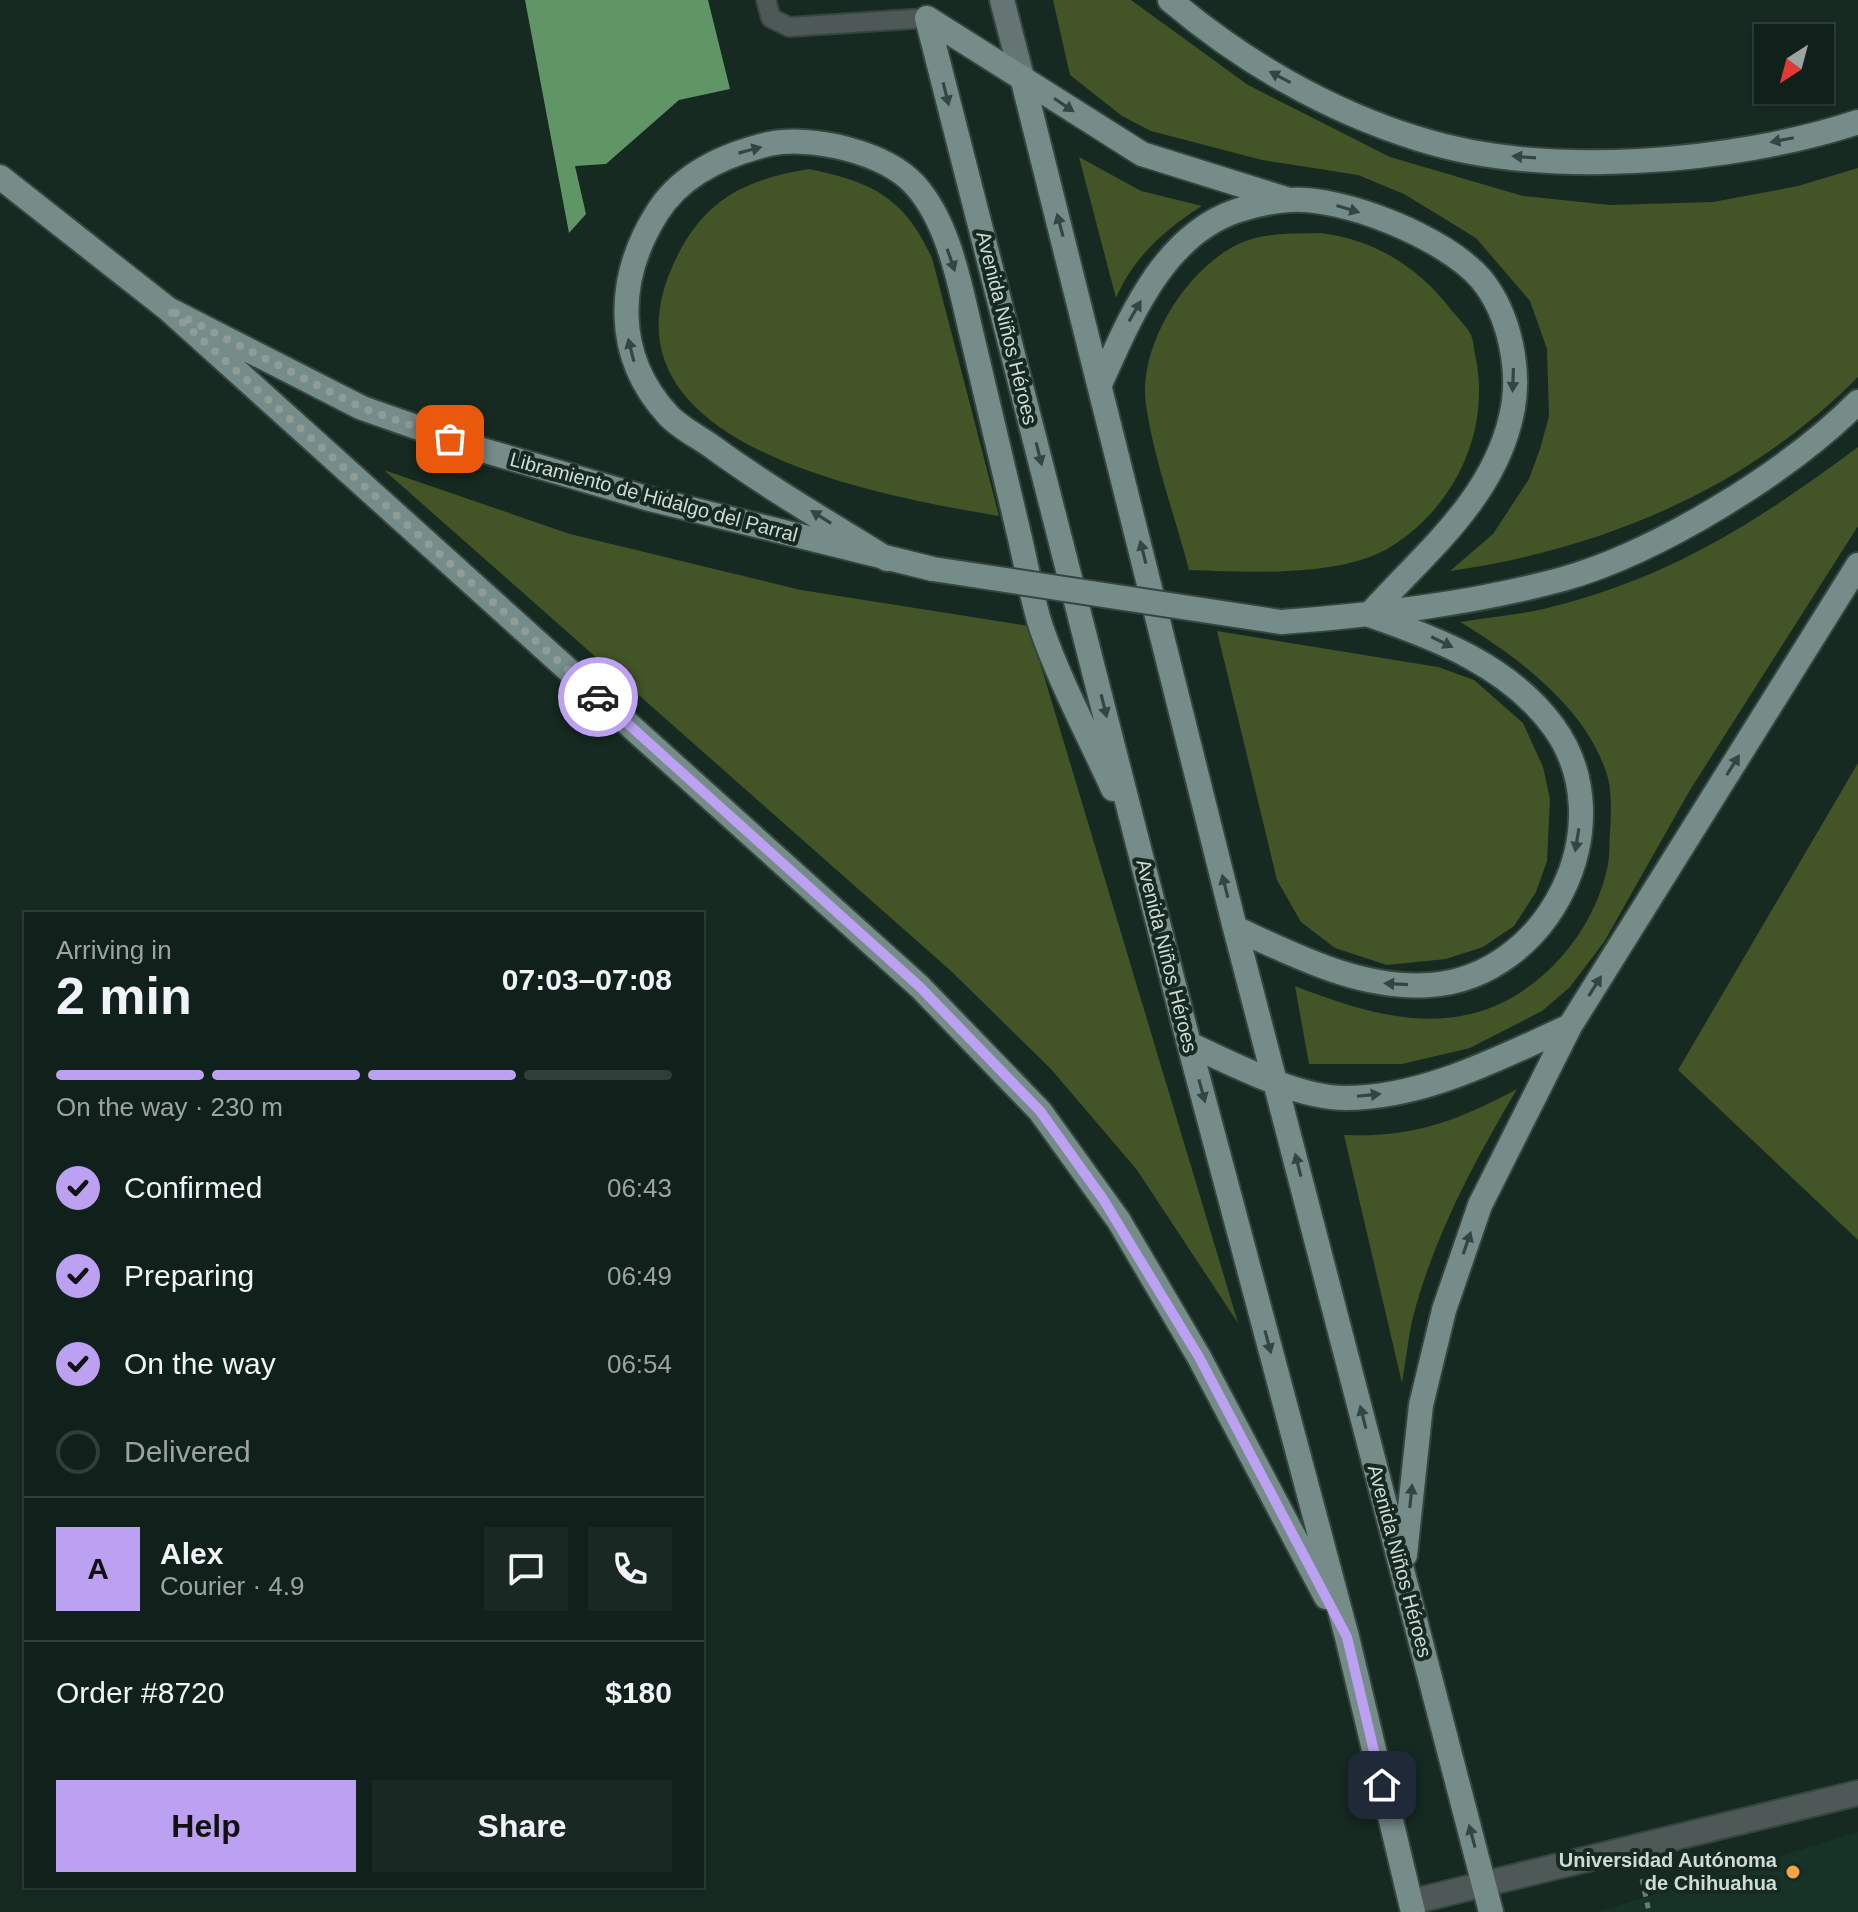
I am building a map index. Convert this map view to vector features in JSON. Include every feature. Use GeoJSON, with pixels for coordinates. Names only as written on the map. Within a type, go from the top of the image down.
{"type":"FeatureCollection","features":[{"type":"Feature","properties":{"kind":"main road","name":"Avenida Niños Héroes"},"geometry":{"type":"LineString","coordinates":[[1002,0],[1101,382],[1235,928],[1491,1912]]}},
{"type":"Feature","properties":{"kind":"main road"},"geometry":{"type":"LineString","coordinates":[[1170,0],[1265,69],[1338,108],[1420,140],[1509,157],[1578,161],[1656,159],[1744,148],[1858,122]]}},
{"type":"Feature","properties":{"kind":"main road"},"geometry":{"type":"LineString","coordinates":[[924,9],[1142,154],[1290,200],[1335,205],[1380,218],[1438,246],[1481,279],[1506,324],[1514,367],[1512,415],[1486,484],[1459,520],[1369,615],[1440,639],[1504,680],[1529,700],[1553,726],[1570,755],[1581,807],[1571,876],[1549,918],[1517,953],[1472,978],[1430,986],[1381,983],[1339,972],[1235,928]]}},
{"type":"Feature","properties":{"kind":"main road","name":"Avenida Niños Héroes"},"geometry":{"type":"LineString","coordinates":[[924,9],[1189,1044],[1347,1637],[1412,1907]]}},
{"type":"Feature","properties":{"kind":"main road"},"geometry":{"type":"LineString","coordinates":[[887,559],[737,465],[668,415],[634,363],[624,321],[627,281],[640,239],[661,205],[689,178],[729,155],[773,143],[809,142],[841,147],[875,159],[913,183],[935,214],[960,286],[1041,626],[1141,853]]}},
{"type":"Feature","properties":{"kind":"main road","name":"Libramiento de Hidalgo del Parral"},"geometry":{"type":"LineString","coordinates":[[0,177],[168,309],[362,408],[479,449],[646,498],[933,569],[1281,622],[1369,615],[1480,597],[1565,578],[1655,541],[1757,485],[1858,402]]}},
{"type":"Feature","properties":{"kind":"main road"},"geometry":{"type":"LineString","coordinates":[[1101,382],[1129,321],[1159,270],[1194,236],[1234,211],[1290,200]]}},
{"type":"Feature","properties":{"kind":"main road"},"geometry":{"type":"LineString","coordinates":[[168,309],[920,987],[1040,1111],[1119,1221],[1167,1302],[1347,1637]]}},
{"type":"Feature","properties":{"kind":"main road"},"geometry":{"type":"LineString","coordinates":[[1403,1573],[1421,1405],[1444,1310],[1480,1205],[1570,1026],[1858,565]]}},
{"type":"Feature","properties":{"kind":"main road"},"geometry":{"type":"LineString","coordinates":[[1189,1044],[1277,1083],[1342,1098],[1398,1092],[1458,1075],[1570,1026]]}},
{"type":"Feature","properties":{"kind":"street"},"geometry":{"type":"LineString","coordinates":[[1412,1907],[1858,1793]]}},
{"type":"Feature","properties":{"kind":"lane"},"geometry":{"type":"LineString","coordinates":[[766,0],[771,18],[789,27],[924,9]]}},
{"type":"Feature","properties":{"kind":"shaded area","name":"Universidad Autónoma de Chihuahua"},"geometry":{"type":"Polygon","coordinates":[[[1858,1832],[1858,1912],[1597,1912],[1858,1832]]]}},
{"type":"Feature","properties":{"kind":"green space"},"geometry":{"type":"Polygon","coordinates":[[[1053,0],[1131,0],[1248,85],[1390,157],[1523,196],[1610,205],[1713,202],[1798,186],[1858,168],[1858,377],[1815,417],[1769,451],[1720,482],[1670,508],[1563,547],[1450,571],[1493,534],[1529,479],[1540,449],[1549,416],[1547,349],[1530,301],[1476,238],[1404,194],[1358,175],[1262,160],[1151,131],[1122,116],[1070,75],[1053,0]]]}},
{"type":"Feature","properties":{"kind":"green space"},"geometry":{"type":"Polygon","coordinates":[[[1079,157],[1141,191],[1202,206],[1175,224],[1141,257],[1116,298],[1079,157]]]}},
{"type":"Feature","properties":{"kind":"green space"},"geometry":{"type":"Polygon","coordinates":[[[809,169],[851,180],[884,196],[910,220],[921,237],[932,258],[999,516],[887,494],[823,476],[761,451],[709,419],[673,378],[659,327],[673,265],[684,243],[711,209],[727,197],[764,180],[809,169]]]}},
{"type":"Feature","properties":{"kind":"green space"},"geometry":{"type":"Polygon","coordinates":[[[1321,233],[1360,242],[1394,258],[1425,281],[1469,332],[1479,386],[1478,413],[1463,465],[1434,510],[1392,546],[1372,556],[1347,564],[1293,571],[1189,570],[1159,467],[1146,405],[1145,382],[1158,334],[1186,288],[1223,253],[1243,242],[1262,237],[1321,233]]]}},
{"type":"Feature","properties":{"kind":"green space"},"geometry":{"type":"Polygon","coordinates":[[[1858,447],[1858,526],[1690,790],[1604,942],[1570,987],[1542,1011],[1470,1048],[1402,1064],[1309,1064],[1295,986],[1355,1007],[1397,1016],[1440,1018],[1487,1009],[1512,998],[1555,964],[1573,943],[1599,895],[1609,860],[1611,805],[1608,778],[1599,753],[1568,708],[1548,687],[1504,651],[1460,622],[1551,607],[1636,580],[1750,522],[1858,447]]]}},
{"type":"Feature","properties":{"kind":"green space"},"geometry":{"type":"Polygon","coordinates":[[[384,470],[570,534],[801,590],[1029,626],[1238,1323],[1137,1170],[1051,1069],[951,971],[384,470]]]}},
{"type":"Feature","properties":{"kind":"green space"},"geometry":{"type":"Polygon","coordinates":[[[1217,631],[1438,667],[1474,680],[1523,723],[1543,767],[1550,799],[1547,861],[1536,892],[1514,926],[1483,947],[1446,959],[1387,965],[1335,948],[1301,922],[1277,880],[1217,631]]]}},
{"type":"Feature","properties":{"kind":"green space"},"geometry":{"type":"Polygon","coordinates":[[[1858,763],[1858,1240],[1678,1070],[1858,763]]]}},
{"type":"Feature","properties":{"kind":"green space"},"geometry":{"type":"Polygon","coordinates":[[[1517,1089],[1471,1171],[1432,1257],[1413,1317],[1402,1383],[1344,1135],[1392,1134],[1434,1125],[1517,1089]]]}},
{"type":"Feature","properties":{"kind":"building"},"geometry":{"type":"Polygon","coordinates":[[[525,0],[708,0],[730,89],[679,100],[606,164],[575,166],[586,214],[569,233],[525,0]]]}},
{"type":"Feature","properties":{"kind":"way so far"},"geometry":{"type":"LineString","coordinates":[[450,439],[362,408],[168,309],[598,697]]}},
{"type":"Feature","properties":{"kind":"place","name":"Universidad Autónoma de Chihuahua"},"geometry":{"type":"Point","coordinates":[1793,1872]}},
{"type":"Feature","properties":{"kind":"route"},"geometry":{"type":"LineString","coordinates":[[598,697],[920,987],[1040,1111],[1119,1221],[1199,1357],[1347,1637],[1382,1785]]}}]}
